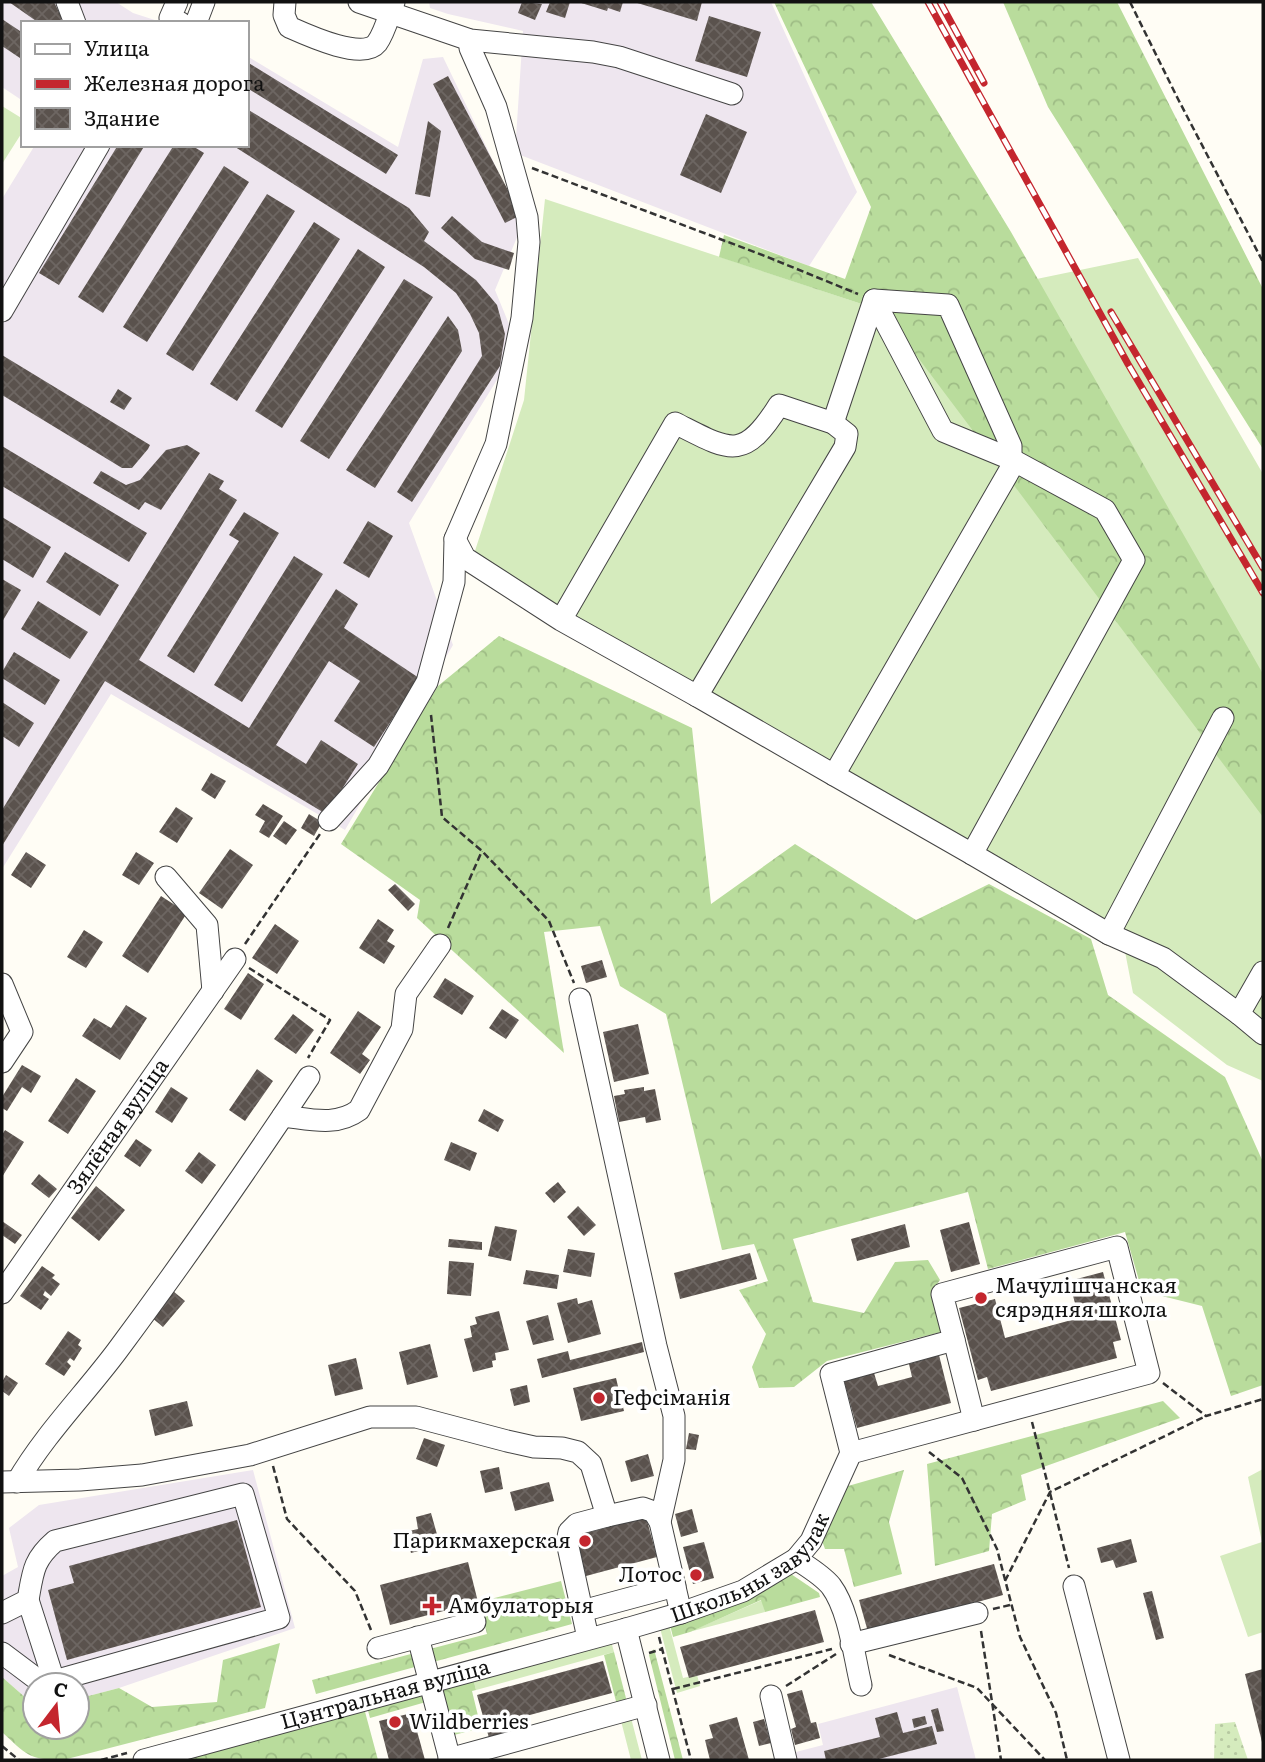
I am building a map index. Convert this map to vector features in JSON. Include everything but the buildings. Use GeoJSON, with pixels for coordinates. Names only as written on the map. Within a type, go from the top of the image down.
{"type":"FeatureCollection","features":[{"type":"Feature","properties":{"kind":"street"},"geometry":{"type":"LineString","coordinates":[[67,2],[74,21]]}},
{"type":"Feature","properties":{"kind":"street"},"geometry":{"type":"LineString","coordinates":[[177,2],[170,18],[177,21]]}},
{"type":"Feature","properties":{"kind":"street"},"geometry":{"type":"LineString","coordinates":[[197,21],[204,2]]}},
{"type":"Feature","properties":{"kind":"street"},"geometry":{"type":"LineString","coordinates":[[285,2],[284,16],[289,27],[350,49],[366,51],[376,45],[392,7]]}},
{"type":"Feature","properties":{"kind":"street"},"geometry":{"type":"LineString","coordinates":[[359,2],[392,7],[470,40],[620,57],[732,94]]}},
{"type":"Feature","properties":{"kind":"street"},"geometry":{"type":"LineString","coordinates":[[330,820],[378,766],[427,682],[454,582],[455,539],[496,444],[522,318],[529,242],[527,217],[496,107],[470,48],[470,40]]}},
{"type":"Feature","properties":{"kind":"street"},"geometry":{"type":"LineString","coordinates":[[2,311],[98,147]]}},
{"type":"Feature","properties":{"kind":"street"},"geometry":{"type":"LineString","coordinates":[[833,423],[874,300]]}},
{"type":"Feature","properties":{"kind":"street"},"geometry":{"type":"LineString","coordinates":[[834,775],[1011,468],[1011,446],[948,305],[874,300]]}},
{"type":"Feature","properties":{"kind":"street"},"geometry":{"type":"LineString","coordinates":[[874,300],[943,430],[1011,459],[1105,510],[1135,560],[972,854]]}},
{"type":"Feature","properties":{"kind":"street"},"geometry":{"type":"LineString","coordinates":[[561,620],[675,424],[730,448],[746,444],[763,431],[779,405],[833,423],[847,434],[845,447],[697,696]]}},
{"type":"Feature","properties":{"kind":"street"},"geometry":{"type":"LineString","coordinates":[[455,539],[465,558],[561,620],[1109,934],[1163,958],[1263,1034]]}},
{"type":"Feature","properties":{"kind":"street"},"geometry":{"type":"LineString","coordinates":[[1109,934],[1223,718]]}},
{"type":"Feature","properties":{"kind":"street"},"geometry":{"type":"LineString","coordinates":[[166,877],[207,925],[212,991]]}},
{"type":"Feature","properties":{"kind":"street"},"geometry":{"type":"LineString","coordinates":[[283,1116],[333,1122],[348,1119],[359,1110],[402,1029],[406,994],[440,945]]}},
{"type":"Feature","properties":{"kind":"street","name":"Зялёная вуліца"},"geometry":{"type":"LineString","coordinates":[[2,1293],[234,959]]}},
{"type":"Feature","properties":{"kind":"street"},"geometry":{"type":"LineString","coordinates":[[1239,1014],[1263,972]]}},
{"type":"Feature","properties":{"kind":"street"},"geometry":{"type":"LineString","coordinates":[[2,984],[22,1032],[2,1062]]}},
{"type":"Feature","properties":{"kind":"street"},"geometry":{"type":"LineString","coordinates":[[580,999],[656,1346],[674,1416],[674,1460],[660,1522]]}},
{"type":"Feature","properties":{"kind":"street"},"geometry":{"type":"LineString","coordinates":[[9,1482],[100,1374],[183,1263],[309,1077]]}},
{"type":"Feature","properties":{"kind":"street"},"geometry":{"type":"LineString","coordinates":[[954,1340],[831,1374],[848,1462],[910,1437],[1028,1406],[1149,1373],[1117,1247],[942,1294],[954,1340],[974,1420]]}},
{"type":"Feature","properties":{"kind":"street"},"geometry":{"type":"LineString","coordinates":[[9,1482],[142,1475],[250,1455],[370,1417],[416,1417],[534,1447],[562,1448],[578,1452],[591,1464],[607,1516]]}},
{"type":"Feature","properties":{"kind":"street","name":"Школьны завулак"},"geometry":{"type":"LineString","coordinates":[[626,1629],[743,1591],[796,1559],[811,1541],[848,1462]]}},
{"type":"Feature","properties":{"kind":"street"},"geometry":{"type":"LineString","coordinates":[[51,1671],[28,1600],[34,1569],[41,1554],[55,1541],[243,1494],[279,1618],[90,1671]]}},
{"type":"Feature","properties":{"kind":"street"},"geometry":{"type":"LineString","coordinates":[[588,1638],[567,1542],[569,1532],[577,1524],[642,1508],[654,1512],[660,1522],[681,1613]]}},
{"type":"Feature","properties":{"kind":"street"},"geometry":{"type":"LineString","coordinates":[[796,1559],[815,1571],[830,1586],[841,1605],[861,1685]]}},
{"type":"Feature","properties":{"kind":"street"},"geometry":{"type":"LineString","coordinates":[[1074,1586],[1119,1760]]}},
{"type":"Feature","properties":{"kind":"street"},"geometry":{"type":"LineString","coordinates":[[580,1602],[675,1587]]}},
{"type":"Feature","properties":{"kind":"street"},"geometry":{"type":"LineString","coordinates":[[2,1613],[28,1600]]}},
{"type":"Feature","properties":{"kind":"street"},"geometry":{"type":"LineString","coordinates":[[851,1644],[977,1613]]}},
{"type":"Feature","properties":{"kind":"street"},"geometry":{"type":"LineString","coordinates":[[378,1648],[475,1622]]}},
{"type":"Feature","properties":{"kind":"street"},"geometry":{"type":"LineString","coordinates":[[626,1629],[660,1760]]}},
{"type":"Feature","properties":{"kind":"street","name":"Цэнтральная вуліца"},"geometry":{"type":"LineString","coordinates":[[144,1760],[626,1629]]}},
{"type":"Feature","properties":{"kind":"street"},"geometry":{"type":"LineString","coordinates":[[418,1637],[449,1760],[646,1705]]}},
{"type":"Feature","properties":{"kind":"street"},"geometry":{"type":"LineString","coordinates":[[2,1653],[25,1671]]}},
{"type":"Feature","properties":{"kind":"street"},"geometry":{"type":"LineString","coordinates":[[771,1696],[786,1760]]}},
{"type":"Feature","properties":{"kind":"path"},"geometry":{"type":"LineString","coordinates":[[1130,2],[1263,262]]}},
{"type":"Feature","properties":{"kind":"path"},"geometry":{"type":"LineString","coordinates":[[512,161],[874,300]]}},
{"type":"Feature","properties":{"kind":"path"},"geometry":{"type":"LineString","coordinates":[[427,682],[442,817],[482,851],[550,921],[580,999]]}},
{"type":"Feature","properties":{"kind":"path"},"geometry":{"type":"LineString","coordinates":[[309,1077],[303,1066],[330,1020],[234,959],[330,820]]}},
{"type":"Feature","properties":{"kind":"path"},"geometry":{"type":"LineString","coordinates":[[440,945],[482,851]]}},
{"type":"Feature","properties":{"kind":"path"},"geometry":{"type":"LineString","coordinates":[[1149,1373],[1206,1416]]}},
{"type":"Feature","properties":{"kind":"path"},"geometry":{"type":"LineString","coordinates":[[1005,1581],[1050,1492],[1206,1416],[1263,1399]]}},
{"type":"Feature","properties":{"kind":"path"},"geometry":{"type":"LineString","coordinates":[[1028,1406],[1074,1586]]}},
{"type":"Feature","properties":{"kind":"path"},"geometry":{"type":"LineString","coordinates":[[910,1437],[962,1478],[997,1549],[1020,1637],[1056,1713],[1067,1760]]}},
{"type":"Feature","properties":{"kind":"path"},"geometry":{"type":"LineString","coordinates":[[268,1449],[287,1519],[355,1591],[378,1648]]}},
{"type":"Feature","properties":{"kind":"path"},"geometry":{"type":"LineString","coordinates":[[475,1622],[580,1602]]}},
{"type":"Feature","properties":{"kind":"path"},"geometry":{"type":"LineString","coordinates":[[977,1613],[1001,1760]]}},
{"type":"Feature","properties":{"kind":"path"},"geometry":{"type":"LineString","coordinates":[[656,1620],[691,1760]]}},
{"type":"Feature","properties":{"kind":"path"},"geometry":{"type":"LineString","coordinates":[[673,1689],[851,1644]]}},
{"type":"Feature","properties":{"kind":"path"},"geometry":{"type":"LineString","coordinates":[[771,1696],[851,1644]]}},
{"type":"Feature","properties":{"kind":"path"},"geometry":{"type":"LineString","coordinates":[[889,1655],[976,1688],[1045,1760]]}},
{"type":"Feature","properties":{"kind":"path"},"geometry":{"type":"LineString","coordinates":[[2,1746],[19,1760]]}},
{"type":"Feature","properties":{"kind":"shaded area"},"geometry":{"type":"Polygon","coordinates":[[[2,2],[116,2],[133,13],[158,21],[21,21],[21,100],[2,87],[2,2]]]}},
{"type":"Feature","properties":{"kind":"shaded area"},"geometry":{"type":"Polygon","coordinates":[[[429,2],[771,2],[857,192],[809,266],[515,153],[523,31],[448,14],[430,8],[429,2]]]}},
{"type":"Feature","properties":{"kind":"shaded area"},"geometry":{"type":"Polygon","coordinates":[[[248,57],[398,147],[423,59],[443,57],[523,223],[495,290],[511,329],[503,370],[409,523],[453,645],[345,830],[111,694],[2,869],[2,199],[34,147],[248,147],[248,57]]]}},
{"type":"Feature","properties":{"kind":"shaded area"},"geometry":{"type":"Polygon","coordinates":[[[253,1470],[295,1628],[91,1695],[91,1671],[21,1671],[21,1694],[2,1677],[2,1576],[18,1567],[9,1528],[39,1505],[253,1470]]]}},
{"type":"Feature","properties":{"kind":"shaded area"},"geometry":{"type":"Polygon","coordinates":[[[957,1687],[976,1760],[793,1760],[792,1753],[823,1745],[818,1724],[957,1687]]]}},
{"type":"Feature","properties":{"kind":"green space"},"geometry":{"type":"Polygon","coordinates":[[[774,2],[871,2],[1011,232],[1263,674],[1263,817],[883,311],[719,257],[724,235],[845,279],[871,207],[774,2]]]}},
{"type":"Feature","properties":{"kind":"green space"},"geometry":{"type":"Polygon","coordinates":[[[1003,2],[1117,2],[1263,289],[1263,449],[1048,107],[1003,2]]]}},
{"type":"Feature","properties":{"kind":"green space"},"geometry":{"type":"Polygon","coordinates":[[[2,106],[21,118],[21,134],[2,164],[2,106]]]}},
{"type":"Feature","properties":{"kind":"green space"},"geometry":{"type":"Polygon","coordinates":[[[545,199],[883,311],[1138,258],[1263,474],[1263,1081],[1227,1065],[1133,993],[1121,931],[473,557],[524,400],[545,199]]]}},
{"type":"Feature","properties":{"kind":"green space"},"geometry":{"type":"Polygon","coordinates":[[[499,636],[692,728],[711,904],[795,844],[916,920],[989,884],[1091,939],[1108,995],[1225,1077],[1263,1162],[1263,1385],[1231,1396],[1202,1306],[1142,1291],[1125,1232],[988,1269],[968,1192],[793,1239],[813,1302],[864,1313],[895,1262],[928,1260],[940,1280],[932,1291],[941,1332],[827,1361],[794,1387],[759,1388],[752,1367],[766,1334],[739,1290],[768,1281],[754,1244],[722,1250],[666,1014],[620,986],[600,926],[544,932],[564,1053],[417,918],[420,900],[341,844],[438,686],[499,636]]]}},
{"type":"Feature","properties":{"kind":"green space"},"geometry":{"type":"Polygon","coordinates":[[[1163,1401],[1180,1418],[1021,1475],[1026,1500],[992,1514],[989,1551],[935,1566],[927,1464],[1163,1401]]]}},
{"type":"Feature","properties":{"kind":"green space"},"geometry":{"type":"Polygon","coordinates":[[[1263,1469],[1263,1632],[1248,1637],[1220,1556],[1262,1542],[1248,1477],[1263,1469]]]}},
{"type":"Feature","properties":{"kind":"green space"},"geometry":{"type":"Polygon","coordinates":[[[904,1470],[889,1522],[902,1574],[854,1587],[844,1549],[825,1549],[821,1538],[848,1486],[904,1470]]]}},
{"type":"Feature","properties":{"kind":"green space"},"geometry":{"type":"Polygon","coordinates":[[[791,1574],[819,1593],[820,1597],[765,1612],[761,1600],[673,1637],[670,1625],[791,1574]]]}},
{"type":"Feature","properties":{"kind":"green space"},"geometry":{"type":"Polygon","coordinates":[[[561,1581],[572,1624],[316,1694],[312,1680],[487,1634],[479,1602],[561,1581]]]}},
{"type":"Feature","properties":{"kind":"green space"},"geometry":{"type":"Polygon","coordinates":[[[762,1600],[765,1612],[689,1632],[762,1600]]]}},
{"type":"Feature","properties":{"kind":"green space"},"geometry":{"type":"Polygon","coordinates":[[[669,1625],[683,1678],[697,1675],[700,1686],[677,1693],[660,1628],[669,1625]]]}},
{"type":"Feature","properties":{"kind":"green space"},"geometry":{"type":"Polygon","coordinates":[[[611,1641],[614,1652],[476,1690],[473,1678],[611,1641]]]}},
{"type":"Feature","properties":{"kind":"green space"},"geometry":{"type":"Polygon","coordinates":[[[280,1643],[265,1708],[63,1760],[42,1759],[28,1754],[2,1732],[2,1677],[21,1694],[21,1741],[91,1741],[91,1695],[119,1688],[152,1707],[217,1702],[223,1660],[280,1643]]]}},
{"type":"Feature","properties":{"kind":"green space"},"geometry":{"type":"Polygon","coordinates":[[[654,1649],[683,1760],[675,1760],[649,1655],[654,1649]]]}},
{"type":"Feature","properties":{"kind":"green space"},"geometry":{"type":"Polygon","coordinates":[[[614,1652],[628,1706],[618,1709],[604,1655],[614,1652]]]}},
{"type":"Feature","properties":{"kind":"green space"},"geometry":{"type":"Polygon","coordinates":[[[473,1678],[476,1690],[472,1691],[481,1728],[454,1735],[441,1687],[473,1678]]]}},
{"type":"Feature","properties":{"kind":"green space"},"geometry":{"type":"Polygon","coordinates":[[[423,1691],[426,1702],[370,1718],[367,1707],[423,1691]]]}},
{"type":"Feature","properties":{"kind":"green space"},"geometry":{"type":"Polygon","coordinates":[[[364,1708],[378,1760],[174,1760],[364,1708]]]}},
{"type":"Feature","properties":{"kind":"green space"},"geometry":{"type":"Polygon","coordinates":[[[630,1714],[642,1760],[631,1760],[620,1717],[630,1714]]]}},
{"type":"Feature","properties":{"kind":"green space"},"geometry":{"type":"Polygon","coordinates":[[[1235,1722],[1248,1760],[1214,1760],[1215,1724],[1235,1722]]]}},
{"type":"Feature","properties":{"kind":"railway"},"geometry":{"type":"LineString","coordinates":[[928,2],[1128,364],[1263,593]]}},
{"type":"Feature","properties":{"kind":"railway"},"geometry":{"type":"LineString","coordinates":[[940,2],[984,83]]}},
{"type":"Feature","properties":{"kind":"railway"},"geometry":{"type":"LineString","coordinates":[[1111,312],[1263,568]]}},
{"type":"Feature","properties":{"kind":"place","name":"Мачулішчанская сярэдняя школа"},"geometry":{"type":"Point","coordinates":[981,1298]}},
{"type":"Feature","properties":{"kind":"place","name":"Гефсіманія"},"geometry":{"type":"Point","coordinates":[599,1398]}},
{"type":"Feature","properties":{"kind":"place","name":"Парикмахерская"},"geometry":{"type":"Point","coordinates":[585,1541]}},
{"type":"Feature","properties":{"kind":"place","name":"Лотос"},"geometry":{"type":"Point","coordinates":[696,1575]}},
{"type":"Feature","properties":{"kind":"place","name":"Амбулаторыя"},"geometry":{"type":"Point","coordinates":[432,1606]}},
{"type":"Feature","properties":{"kind":"place","name":"Wildberries"},"geometry":{"type":"Point","coordinates":[395,1722]}}]}
